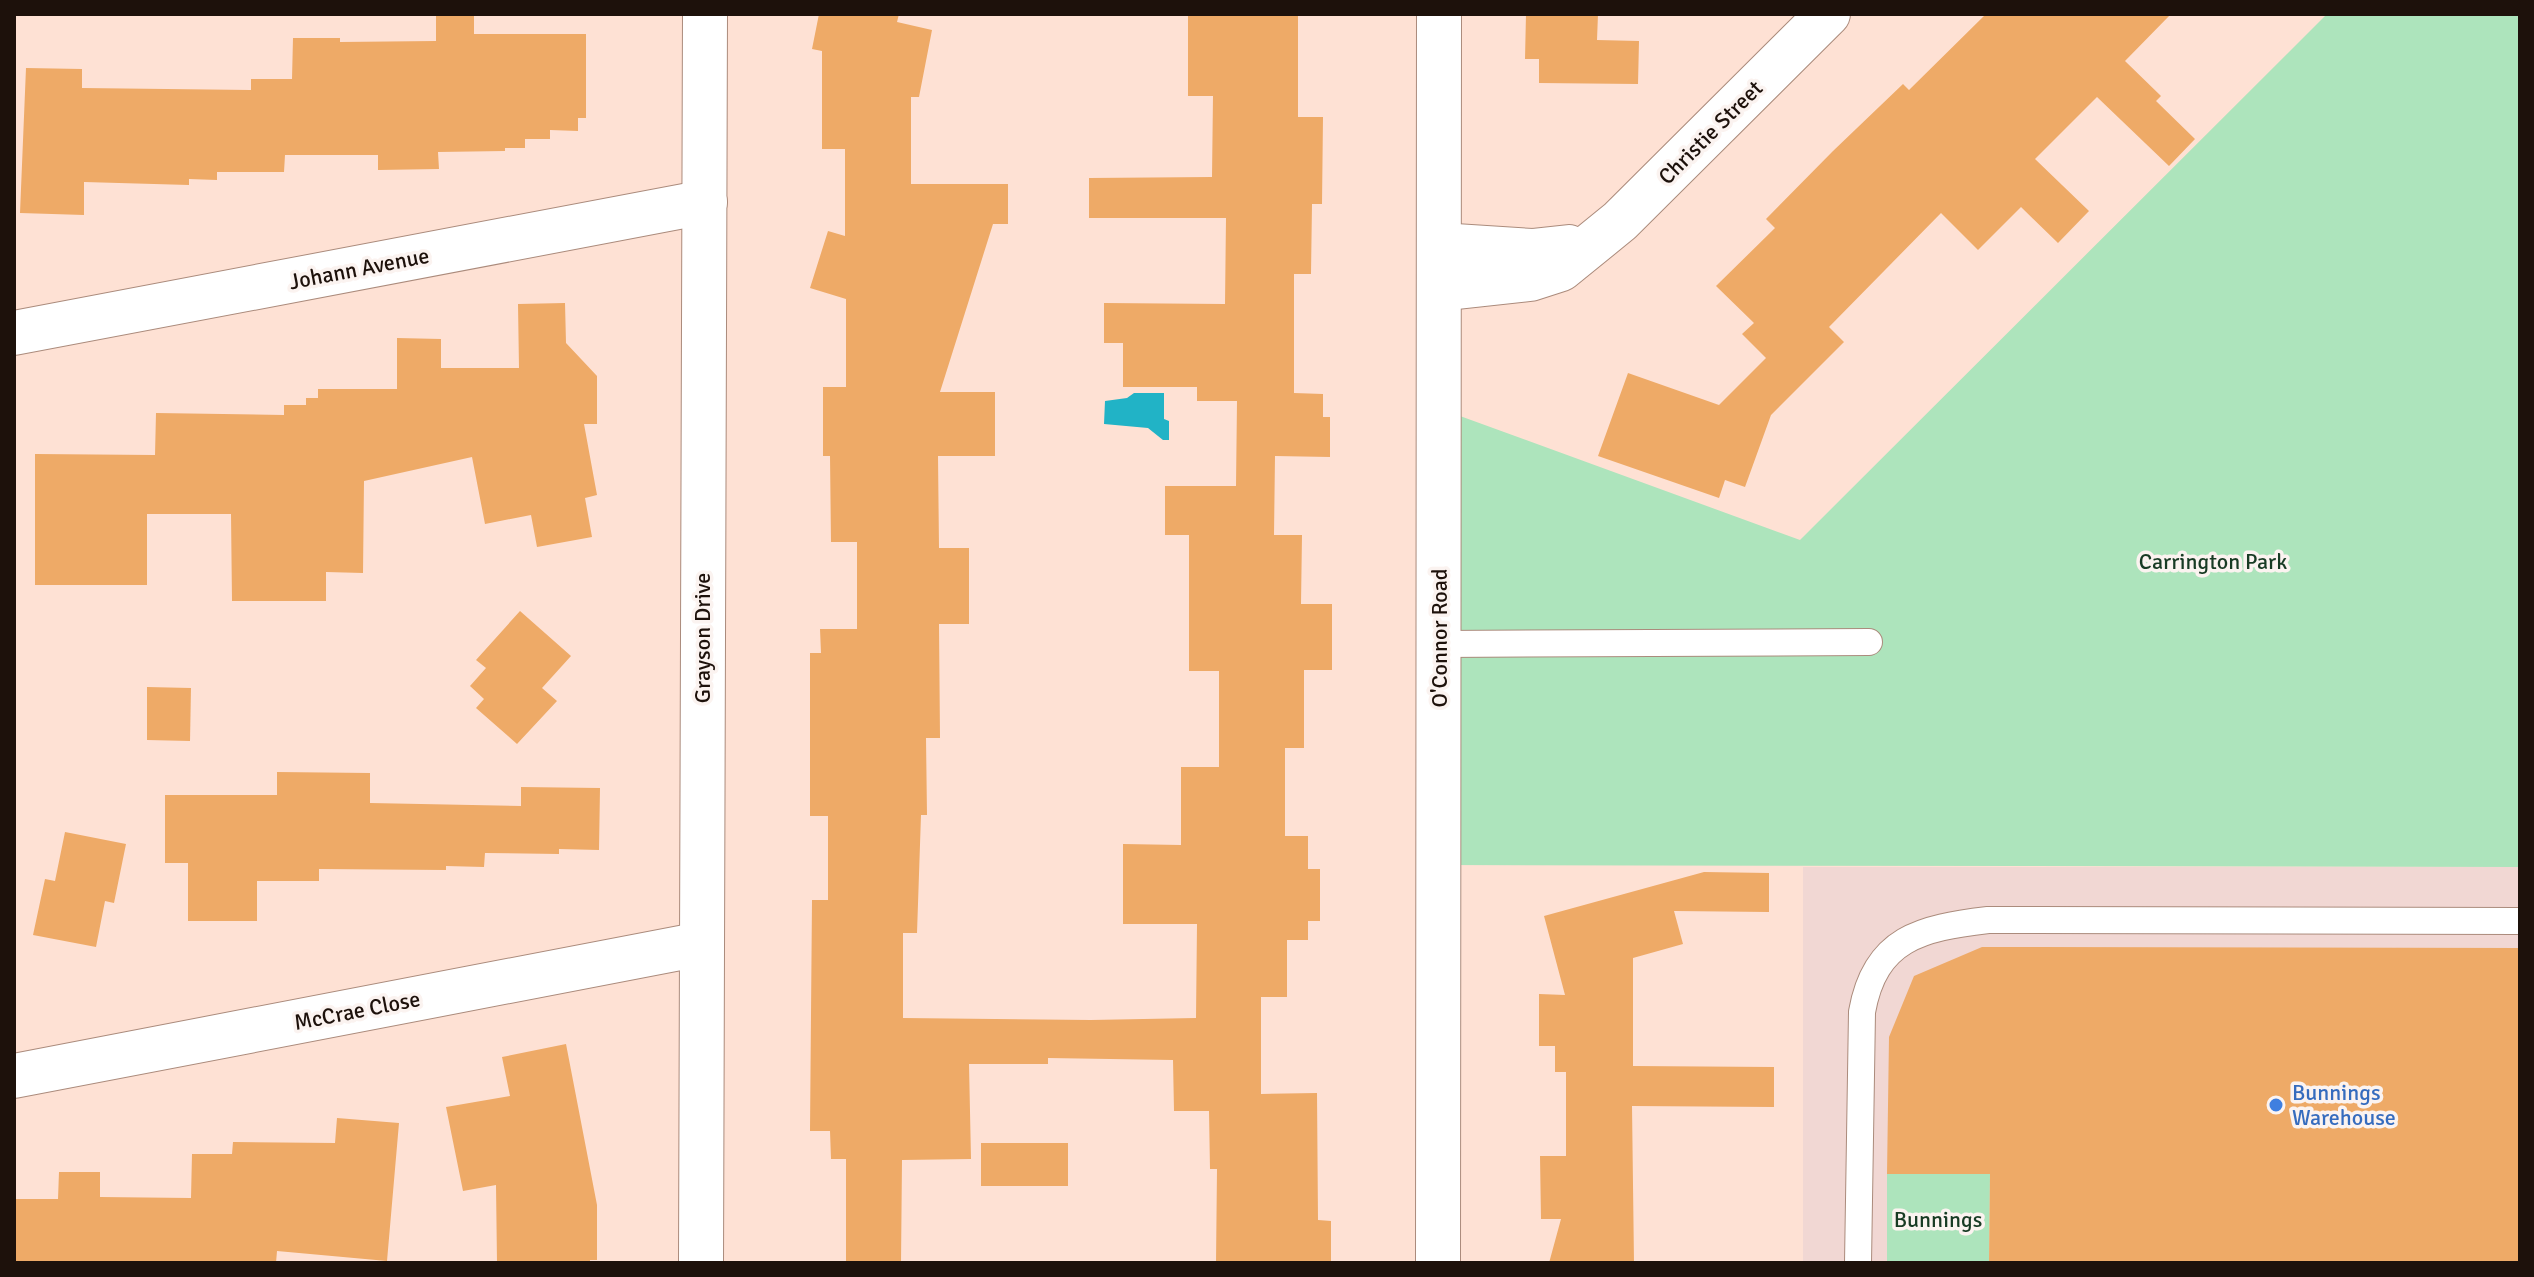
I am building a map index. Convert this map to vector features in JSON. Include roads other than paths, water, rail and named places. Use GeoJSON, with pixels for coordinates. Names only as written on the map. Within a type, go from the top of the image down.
{"type":"FeatureCollection","features":[{"type":"Feature","properties":{"kind":"street","name":"Grayson Drive"},"geometry":{"type":"LineString","coordinates":[[701,1263],[705,14]]}},
{"type":"Feature","properties":{"kind":"street","name":"O'Connor Road"},"geometry":{"type":"LineString","coordinates":[[1438,1263],[1439,14]]}},
{"type":"Feature","properties":{"kind":"street","name":"Christie Street"},"geometry":{"type":"LineString","coordinates":[[1439,289],[1530,279],[1561,269],[1633,209],[1828,14]]}},
{"type":"Feature","properties":{"kind":"street","name":"Johann Avenue"},"geometry":{"type":"LineString","coordinates":[[14,333],[705,202]]}},
{"type":"Feature","properties":{"kind":"street"},"geometry":{"type":"LineString","coordinates":[[1439,245],[1532,251],[1588,247]]}},
{"type":"Feature","properties":{"kind":"street","name":"McCrae Close"},"geometry":{"type":"LineString","coordinates":[[14,1076],[701,944]]}},
{"type":"Feature","properties":{"kind":"lane"},"geometry":{"type":"LineString","coordinates":[[1440,644],[1869,642]]}},
{"type":"Feature","properties":{"kind":"lane"},"geometry":{"type":"LineString","coordinates":[[1858,1263],[1862,1012],[1870,979],[1879,962],[1906,940],[1925,931],[1988,920],[2520,921]]}},
{"type":"Feature","properties":{"kind":"water"},"geometry":{"type":"Polygon","coordinates":[[[1134,393],[1164,393],[1164,419],[1169,421],[1169,440],[1163,440],[1148,428],[1104,424],[1105,401],[1127,398],[1134,393]]]}},
{"type":"Feature","properties":{"kind":"place","name":"Bunnings Warehouse"},"geometry":{"type":"Point","coordinates":[2276,1105]}},
{"type":"Feature","properties":{"kind":"park label","name":"Carrington Park"},"geometry":{"type":"Point","coordinates":[2213,561]}},
{"type":"Feature","properties":{"kind":"park label","name":"Bunnings"},"geometry":{"type":"Point","coordinates":[1938,1219]}}]}
